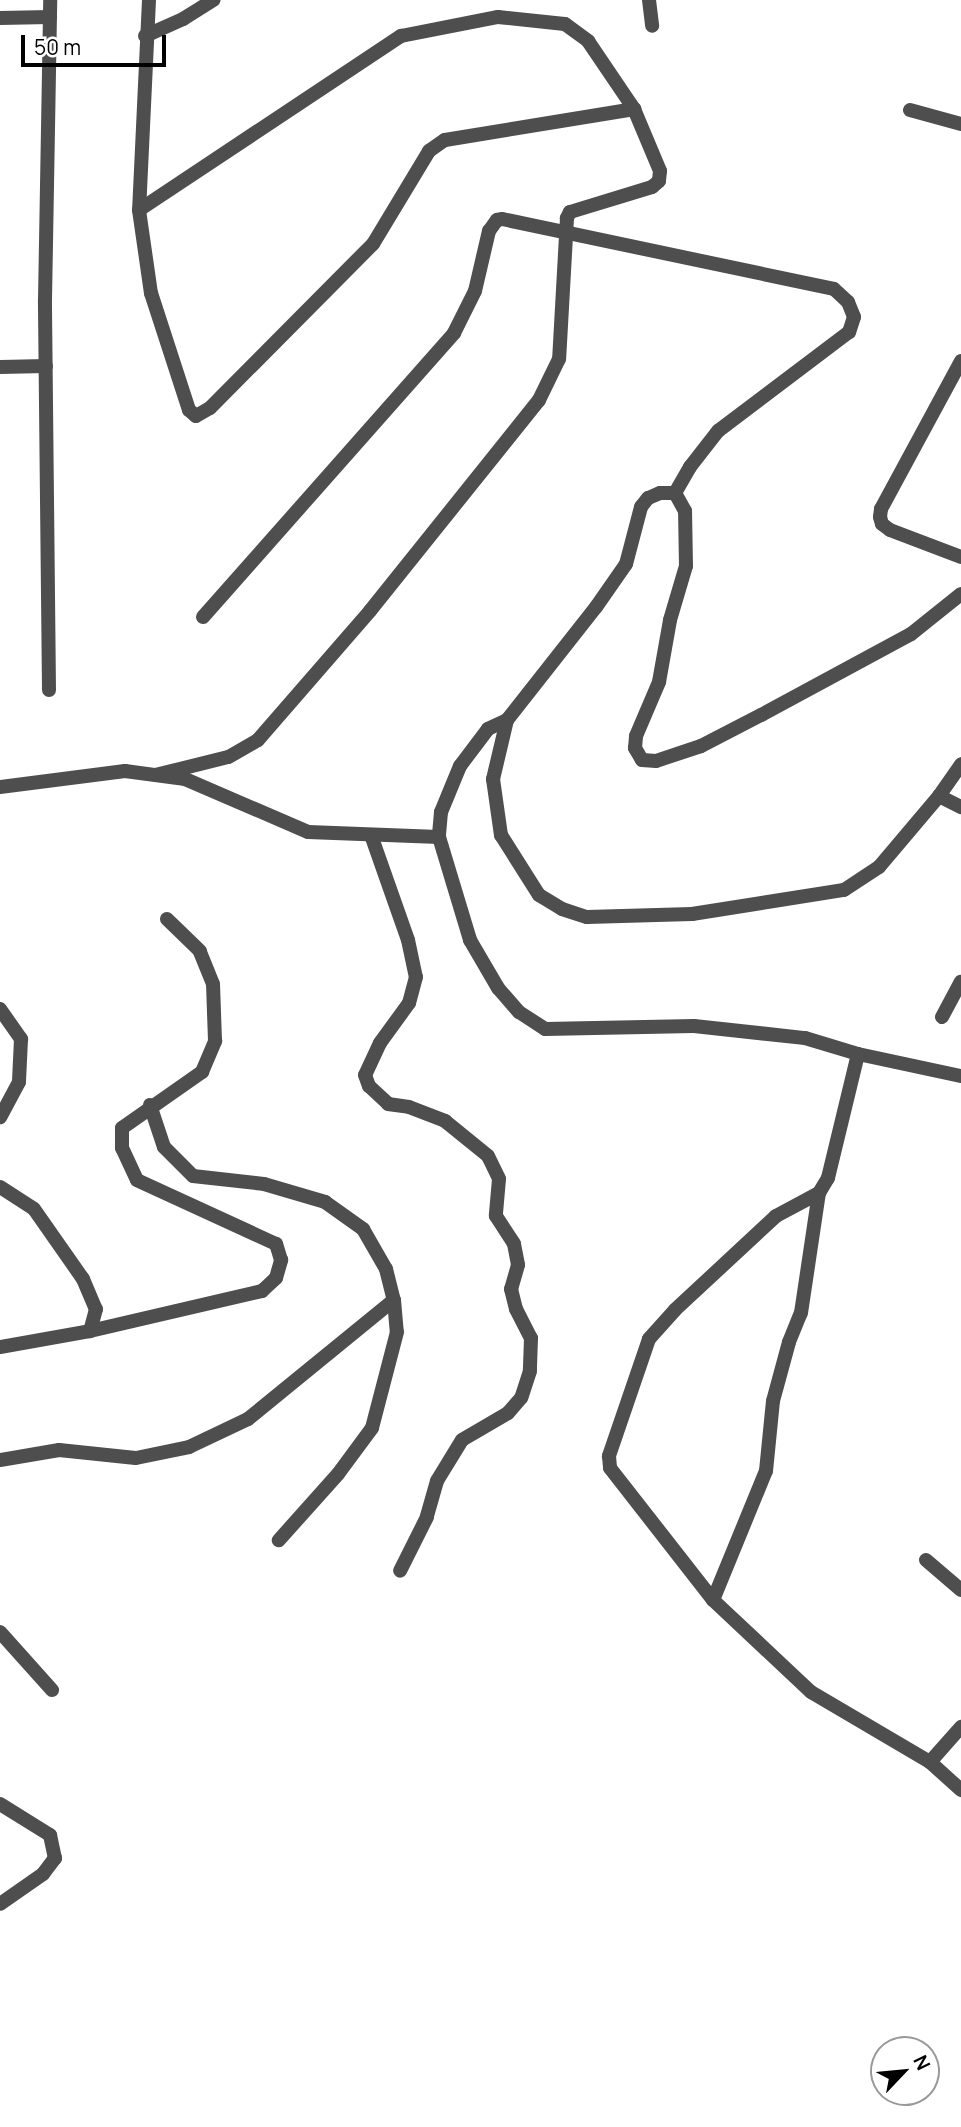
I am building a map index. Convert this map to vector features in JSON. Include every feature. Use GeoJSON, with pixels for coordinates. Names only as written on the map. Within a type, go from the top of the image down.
{"type":"FeatureCollection","features":[{"type":"Feature","properties":{"kind":"street"},"geometry":{"type":"LineString","coordinates":[[49,690],[46,366],[50,0]]}},
{"type":"Feature","properties":{"kind":"street"},"geometry":{"type":"LineString","coordinates":[[149,0],[145,36],[139,210],[151,293],[189,410],[197,416],[211,408],[373,244],[429,152],[445,139],[634,109]]}},
{"type":"Feature","properties":{"kind":"street"},"geometry":{"type":"LineString","coordinates":[[145,36],[183,19],[213,0]]}},
{"type":"Feature","properties":{"kind":"street"},"geometry":{"type":"LineString","coordinates":[[649,0],[652,26]]}},
{"type":"Feature","properties":{"kind":"street"},"geometry":{"type":"LineString","coordinates":[[0,18],[50,17]]}},
{"type":"Feature","properties":{"kind":"street"},"geometry":{"type":"LineString","coordinates":[[139,210],[413,31],[498,17],[565,23],[587,41],[634,109],[660,171],[659,181],[635,195],[570,212],[567,218],[559,359],[539,400],[370,611],[258,740],[228,757],[156,775]]}},
{"type":"Feature","properties":{"kind":"street"},"geometry":{"type":"LineString","coordinates":[[910,110],[961,124]]}},
{"type":"Feature","properties":{"kind":"street"},"geometry":{"type":"LineString","coordinates":[[203,618],[453,333],[475,291],[491,226],[497,220],[510,219],[835,289],[848,302],[854,317],[849,332],[718,431],[690,467],[675,493]]}},
{"type":"Feature","properties":{"kind":"street"},"geometry":{"type":"LineString","coordinates":[[961,361],[881,509],[880,517],[882,524],[890,530],[961,557]]}},
{"type":"Feature","properties":{"kind":"street"},"geometry":{"type":"LineString","coordinates":[[0,367],[46,366]]}},
{"type":"Feature","properties":{"kind":"street"},"geometry":{"type":"LineString","coordinates":[[675,493],[660,493],[648,498],[641,507],[626,564],[596,607],[507,720],[493,779],[501,835],[539,895],[562,909],[587,917],[692,914],[844,890],[879,867],[939,796],[961,764]]}},
{"type":"Feature","properties":{"kind":"street"},"geometry":{"type":"LineString","coordinates":[[675,493],[686,522],[686,566],[670,620],[659,682],[636,736],[635,748],[642,760],[656,761],[701,746],[761,715],[911,634],[961,594]]}},
{"type":"Feature","properties":{"kind":"street"},"geometry":{"type":"LineString","coordinates":[[507,720],[488,729],[460,766],[441,812],[439,837],[470,940],[498,988],[519,1012],[545,1029],[694,1026],[805,1038],[858,1054],[961,1076]]}},
{"type":"Feature","properties":{"kind":"street"},"geometry":{"type":"LineString","coordinates":[[0,787],[125,771],[185,779],[307,832],[439,837]]}},
{"type":"Feature","properties":{"kind":"street"},"geometry":{"type":"LineString","coordinates":[[939,796],[961,807]]}},
{"type":"Feature","properties":{"kind":"street"},"geometry":{"type":"LineString","coordinates":[[371,835],[408,940],[416,977],[409,1003],[380,1043],[365,1075],[369,1086],[388,1104],[409,1107],[445,1121],[488,1156],[499,1179],[496,1216],[514,1244],[518,1265],[511,1289],[516,1309],[531,1338],[530,1371],[521,1398],[508,1413],[462,1440],[437,1481],[427,1517],[400,1571]]}},
{"type":"Feature","properties":{"kind":"street"},"geometry":{"type":"LineString","coordinates":[[0,1348],[90,1331],[262,1291],[276,1278],[281,1260],[276,1244],[137,1180],[122,1148],[122,1128],[150,1105],[202,1072],[215,1041],[213,984],[200,951],[167,919]]}},
{"type":"Feature","properties":{"kind":"street"},"geometry":{"type":"LineString","coordinates":[[942,1017],[961,982]]}},
{"type":"Feature","properties":{"kind":"street"},"geometry":{"type":"LineString","coordinates":[[0,1009],[21,1039],[19,1082],[0,1117]]}},
{"type":"Feature","properties":{"kind":"street"},"geometry":{"type":"LineString","coordinates":[[713,1600],[766,1471],[773,1401],[801,1313],[819,1193],[828,1178],[858,1054]]}},
{"type":"Feature","properties":{"kind":"street"},"geometry":{"type":"LineString","coordinates":[[150,1105],[164,1147],[193,1176],[264,1184],[325,1202],[363,1229],[386,1269],[394,1300],[397,1332],[372,1428],[338,1474],[279,1540]]}},
{"type":"Feature","properties":{"kind":"street"},"geometry":{"type":"LineString","coordinates":[[0,1187],[34,1209],[83,1279],[96,1309],[90,1331]]}},
{"type":"Feature","properties":{"kind":"street"},"geometry":{"type":"LineString","coordinates":[[819,1193],[776,1216],[675,1310],[649,1339],[610,1456],[610,1468],[713,1600],[811,1692],[930,1762],[961,1790]]}},
{"type":"Feature","properties":{"kind":"street"},"geometry":{"type":"LineString","coordinates":[[0,1460],[59,1450],[135,1458],[189,1447],[248,1419],[394,1300]]}},
{"type":"Feature","properties":{"kind":"street"},"geometry":{"type":"LineString","coordinates":[[926,1560],[961,1590]]}},
{"type":"Feature","properties":{"kind":"street"},"geometry":{"type":"LineString","coordinates":[[0,1632],[52,1690]]}},
{"type":"Feature","properties":{"kind":"street"},"geometry":{"type":"LineString","coordinates":[[930,1762],[961,1727]]}},
{"type":"Feature","properties":{"kind":"street"},"geometry":{"type":"LineString","coordinates":[[0,1804],[50,1835],[55,1858],[43,1874],[0,1904]]}}]}
